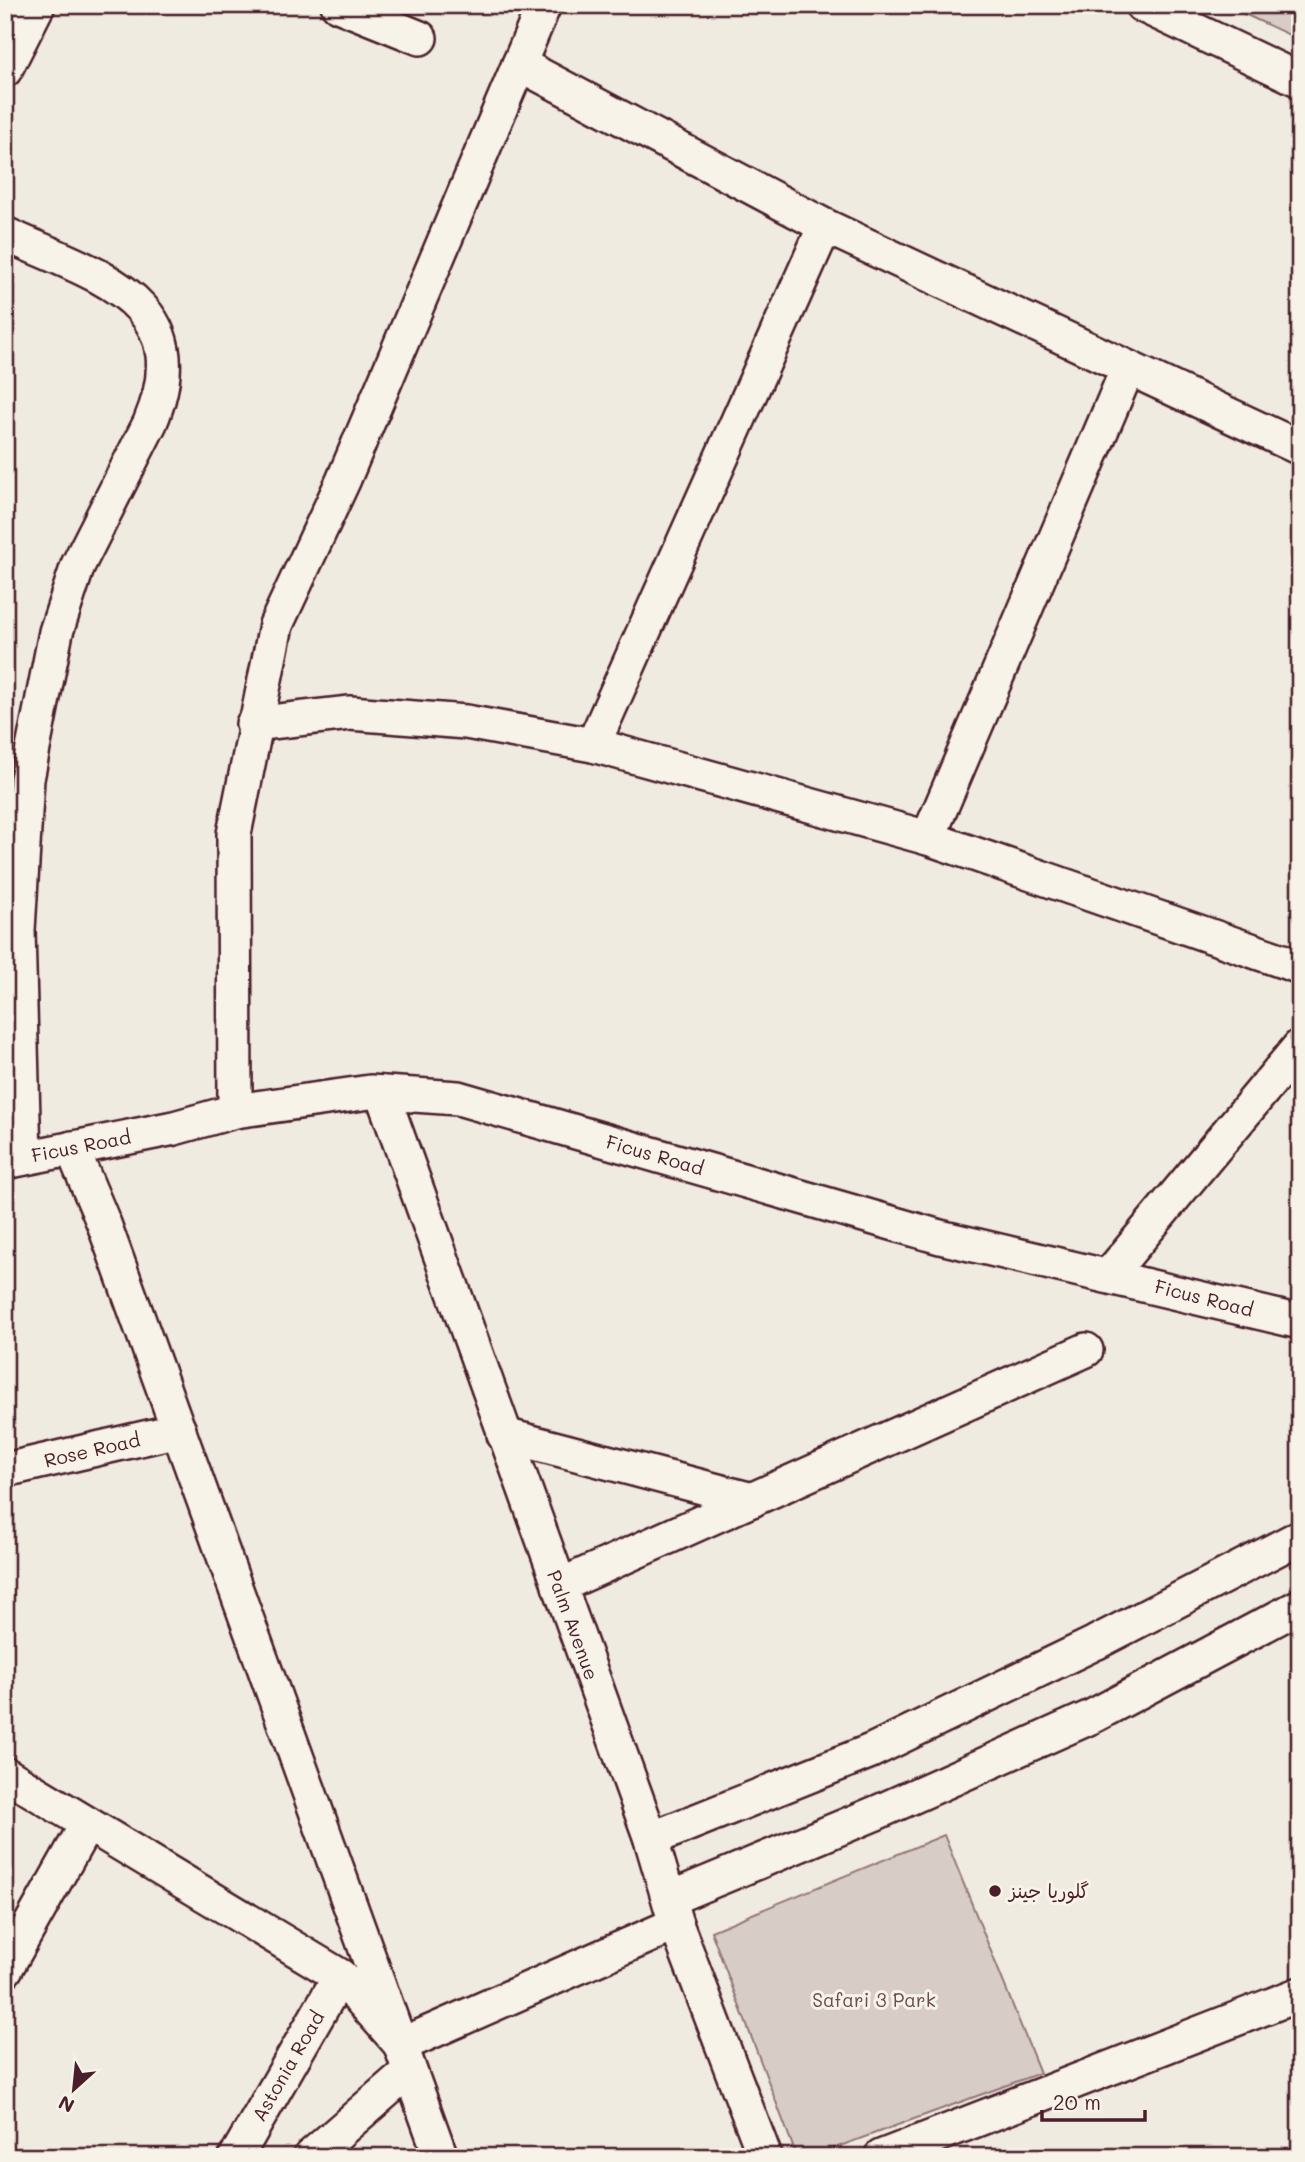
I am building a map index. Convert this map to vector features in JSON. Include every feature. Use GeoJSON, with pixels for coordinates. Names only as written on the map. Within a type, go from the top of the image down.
{"type":"FeatureCollection","features":[{"type":"Feature","properties":{"kind":"street"},"geometry":{"type":"LineString","coordinates":[[5,70],[38,5]]}},
{"type":"Feature","properties":{"kind":"street"},"geometry":{"type":"LineString","coordinates":[[338,5],[420,38]]}},
{"type":"Feature","properties":{"kind":"street"},"geometry":{"type":"LineString","coordinates":[[235,1111],[234,834],[253,724],[276,625],[343,481],[544,5]]}},
{"type":"Feature","properties":{"kind":"street"},"geometry":{"type":"LineString","coordinates":[[1142,5],[1300,80]]}},
{"type":"Feature","properties":{"kind":"street"},"geometry":{"type":"LineString","coordinates":[[519,64],[825,226],[1300,448]]}},
{"type":"Feature","properties":{"kind":"street"},"geometry":{"type":"LineString","coordinates":[[593,745],[825,226]]}},
{"type":"Feature","properties":{"kind":"street"},"geometry":{"type":"LineString","coordinates":[[5,234],[112,283],[136,299],[149,313],[164,366],[160,399],[150,423],[78,565],[56,632],[27,779],[18,930],[14,1160]]}},
{"type":"Feature","properties":{"kind":"street"},"geometry":{"type":"LineString","coordinates":[[928,838],[1128,368]]}},
{"type":"Feature","properties":{"kind":"street"},"geometry":{"type":"LineString","coordinates":[[253,724],[350,713],[466,722],[593,745],[928,838],[1300,967]]}},
{"type":"Feature","properties":{"kind":"street"},"geometry":{"type":"LineString","coordinates":[[1110,1275],[1300,1046]]}},
{"type":"Feature","properties":{"kind":"street","name":"Ficus Road"},"geometry":{"type":"LineString","coordinates":[[14,1160],[174,1128],[235,1111],[370,1091],[458,1098],[940,1237],[1300,1322]]}},
{"type":"Feature","properties":{"kind":"street","name":"Palm Avenue"},"geometry":{"type":"LineString","coordinates":[[382,1093],[651,1839],[673,1911],[765,2157]]}},
{"type":"Feature","properties":{"kind":"street"},"geometry":{"type":"LineString","coordinates":[[72,1148],[104,1224],[441,2157]]}},
{"type":"Feature","properties":{"kind":"street"},"geometry":{"type":"LineString","coordinates":[[559,1586],[1086,1350]]}},
{"type":"Feature","properties":{"kind":"street","name":"Rose Road"},"geometry":{"type":"LineString","coordinates":[[5,1470],[178,1430]]}},
{"type":"Feature","properties":{"kind":"street"},"geometry":{"type":"LineString","coordinates":[[504,1435],[752,1500]]}},
{"type":"Feature","properties":{"kind":"street"},"geometry":{"type":"LineString","coordinates":[[651,1839],[872,1751],[1095,1643],[1300,1537]]}},
{"type":"Feature","properties":{"kind":"street"},"geometry":{"type":"LineString","coordinates":[[310,2157],[405,2058],[673,1911],[876,1812],[1093,1716],[1297,1618]]}},
{"type":"Feature","properties":{"kind":"street"},"geometry":{"type":"LineString","coordinates":[[5,1774],[340,1976],[405,2058]]}},
{"type":"Feature","properties":{"kind":"street"},"geometry":{"type":"LineString","coordinates":[[5,1970],[88,1824]]}},
{"type":"Feature","properties":{"kind":"street","name":"Astonia Road"},"geometry":{"type":"LineString","coordinates":[[236,2157],[340,1976]]}},
{"type":"Feature","properties":{"kind":"street"},"geometry":{"type":"LineString","coordinates":[[881,2157],[1300,1994]]}},
{"type":"Feature","properties":{"kind":"green space"},"geometry":{"type":"Polygon","coordinates":[[[1225,5],[1300,5],[1300,40],[1225,5]]]}},
{"type":"Feature","properties":{"kind":"green space","name":"Safari 3 Park"},"geometry":{"type":"Polygon","coordinates":[[[944,1835],[1040,2073],[810,2157],[797,2157],[711,1931],[944,1835]]]}},
{"type":"Feature","properties":{"kind":"place","name":"گلوریا جینز"},"geometry":{"type":"Point","coordinates":[995,1891]}}]}
